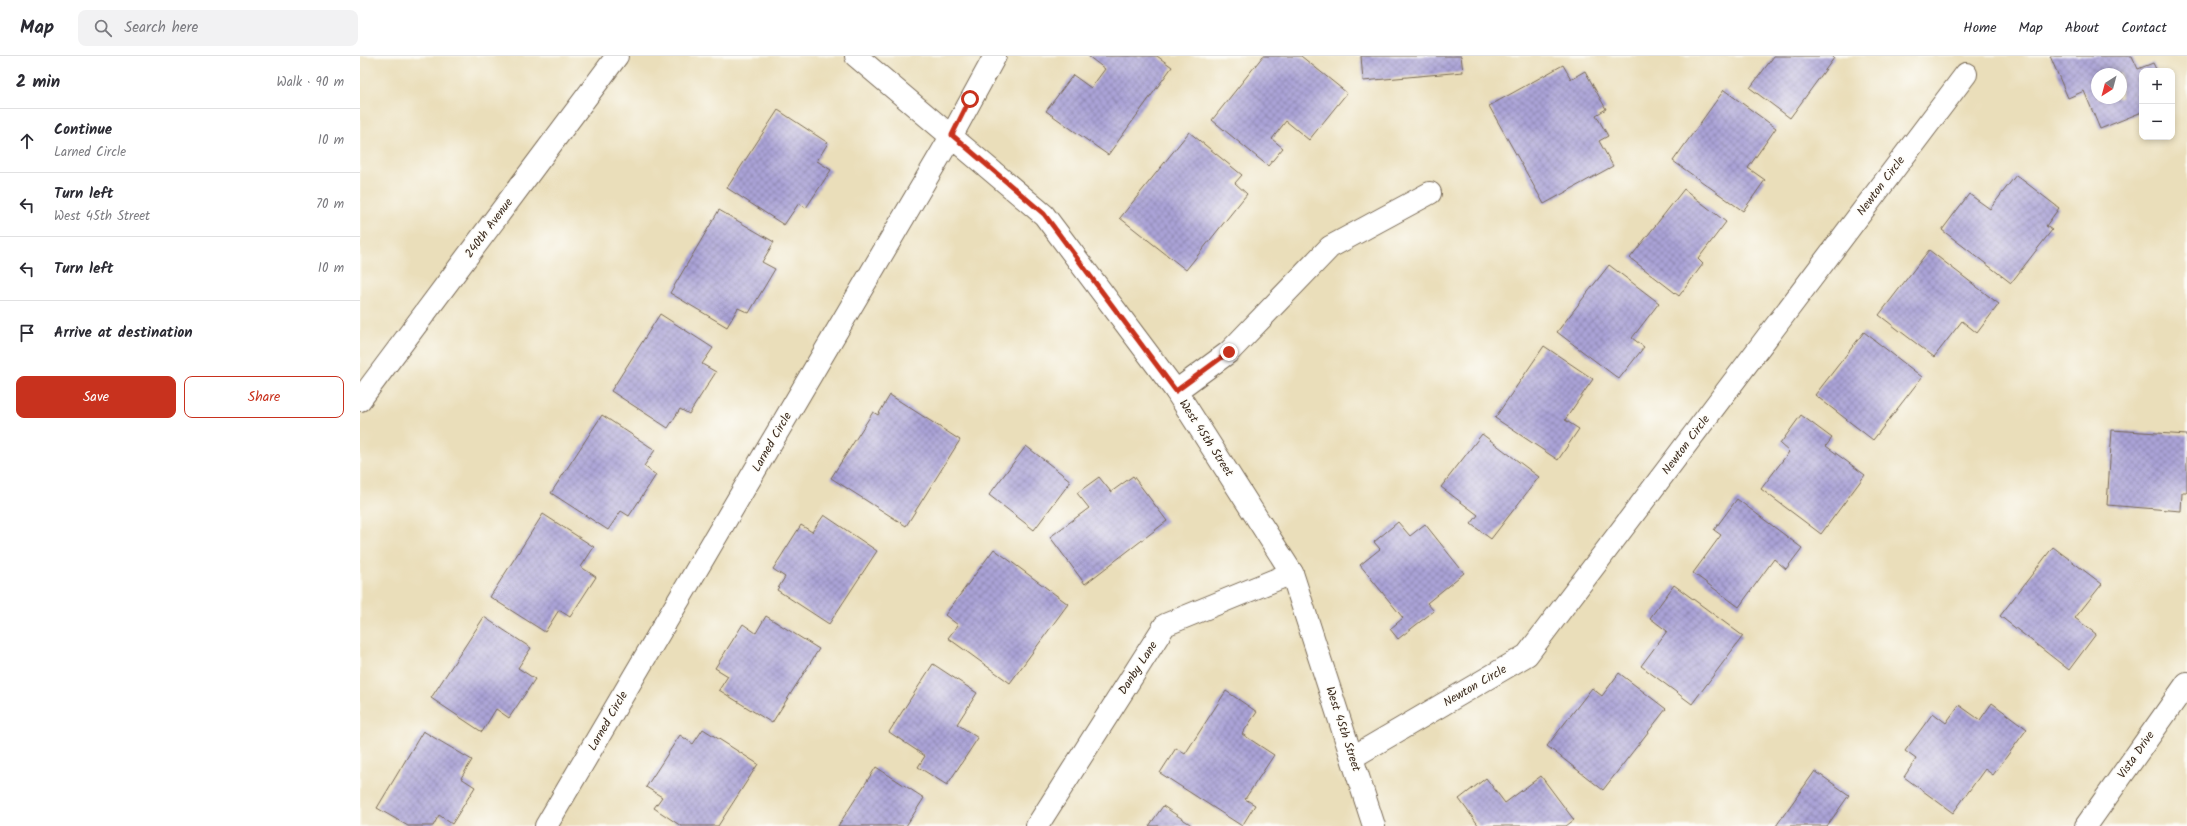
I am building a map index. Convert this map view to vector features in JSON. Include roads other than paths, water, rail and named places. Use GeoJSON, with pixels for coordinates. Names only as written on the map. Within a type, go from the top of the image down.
{"type":"FeatureCollection","features":[{"type":"Feature","properties":{"kind":"street","name":"240th Avenue"},"geometry":{"type":"LineString","coordinates":[[360,400],[617,56]]}},
{"type":"Feature","properties":{"kind":"street","name":"West 45th Street"},"geometry":{"type":"LineString","coordinates":[[856,56],[952,135],[1044,214],[1176,391],[1292,572],[1353,757],[1374,826]]}},
{"type":"Feature","properties":{"kind":"street","name":"Larned Circle"},"geometry":{"type":"LineString","coordinates":[[546,826],[952,135],[995,56]]}},
{"type":"Feature","properties":{"kind":"street","name":"Newton Circle"},"geometry":{"type":"LineString","coordinates":[[1353,757],[1526,655],[1966,74]]}},
{"type":"Feature","properties":{"kind":"street"},"geometry":{"type":"LineString","coordinates":[[1176,391],[1229,352],[1330,247],[1430,193]]}},
{"type":"Feature","properties":{"kind":"street","name":"Danby Lane"},"geometry":{"type":"LineString","coordinates":[[1037,826],[1165,625],[1292,572]]}},
{"type":"Feature","properties":{"kind":"street","name":"Vista Drive"},"geometry":{"type":"LineString","coordinates":[[2086,826],[2187,683]]}}]}
